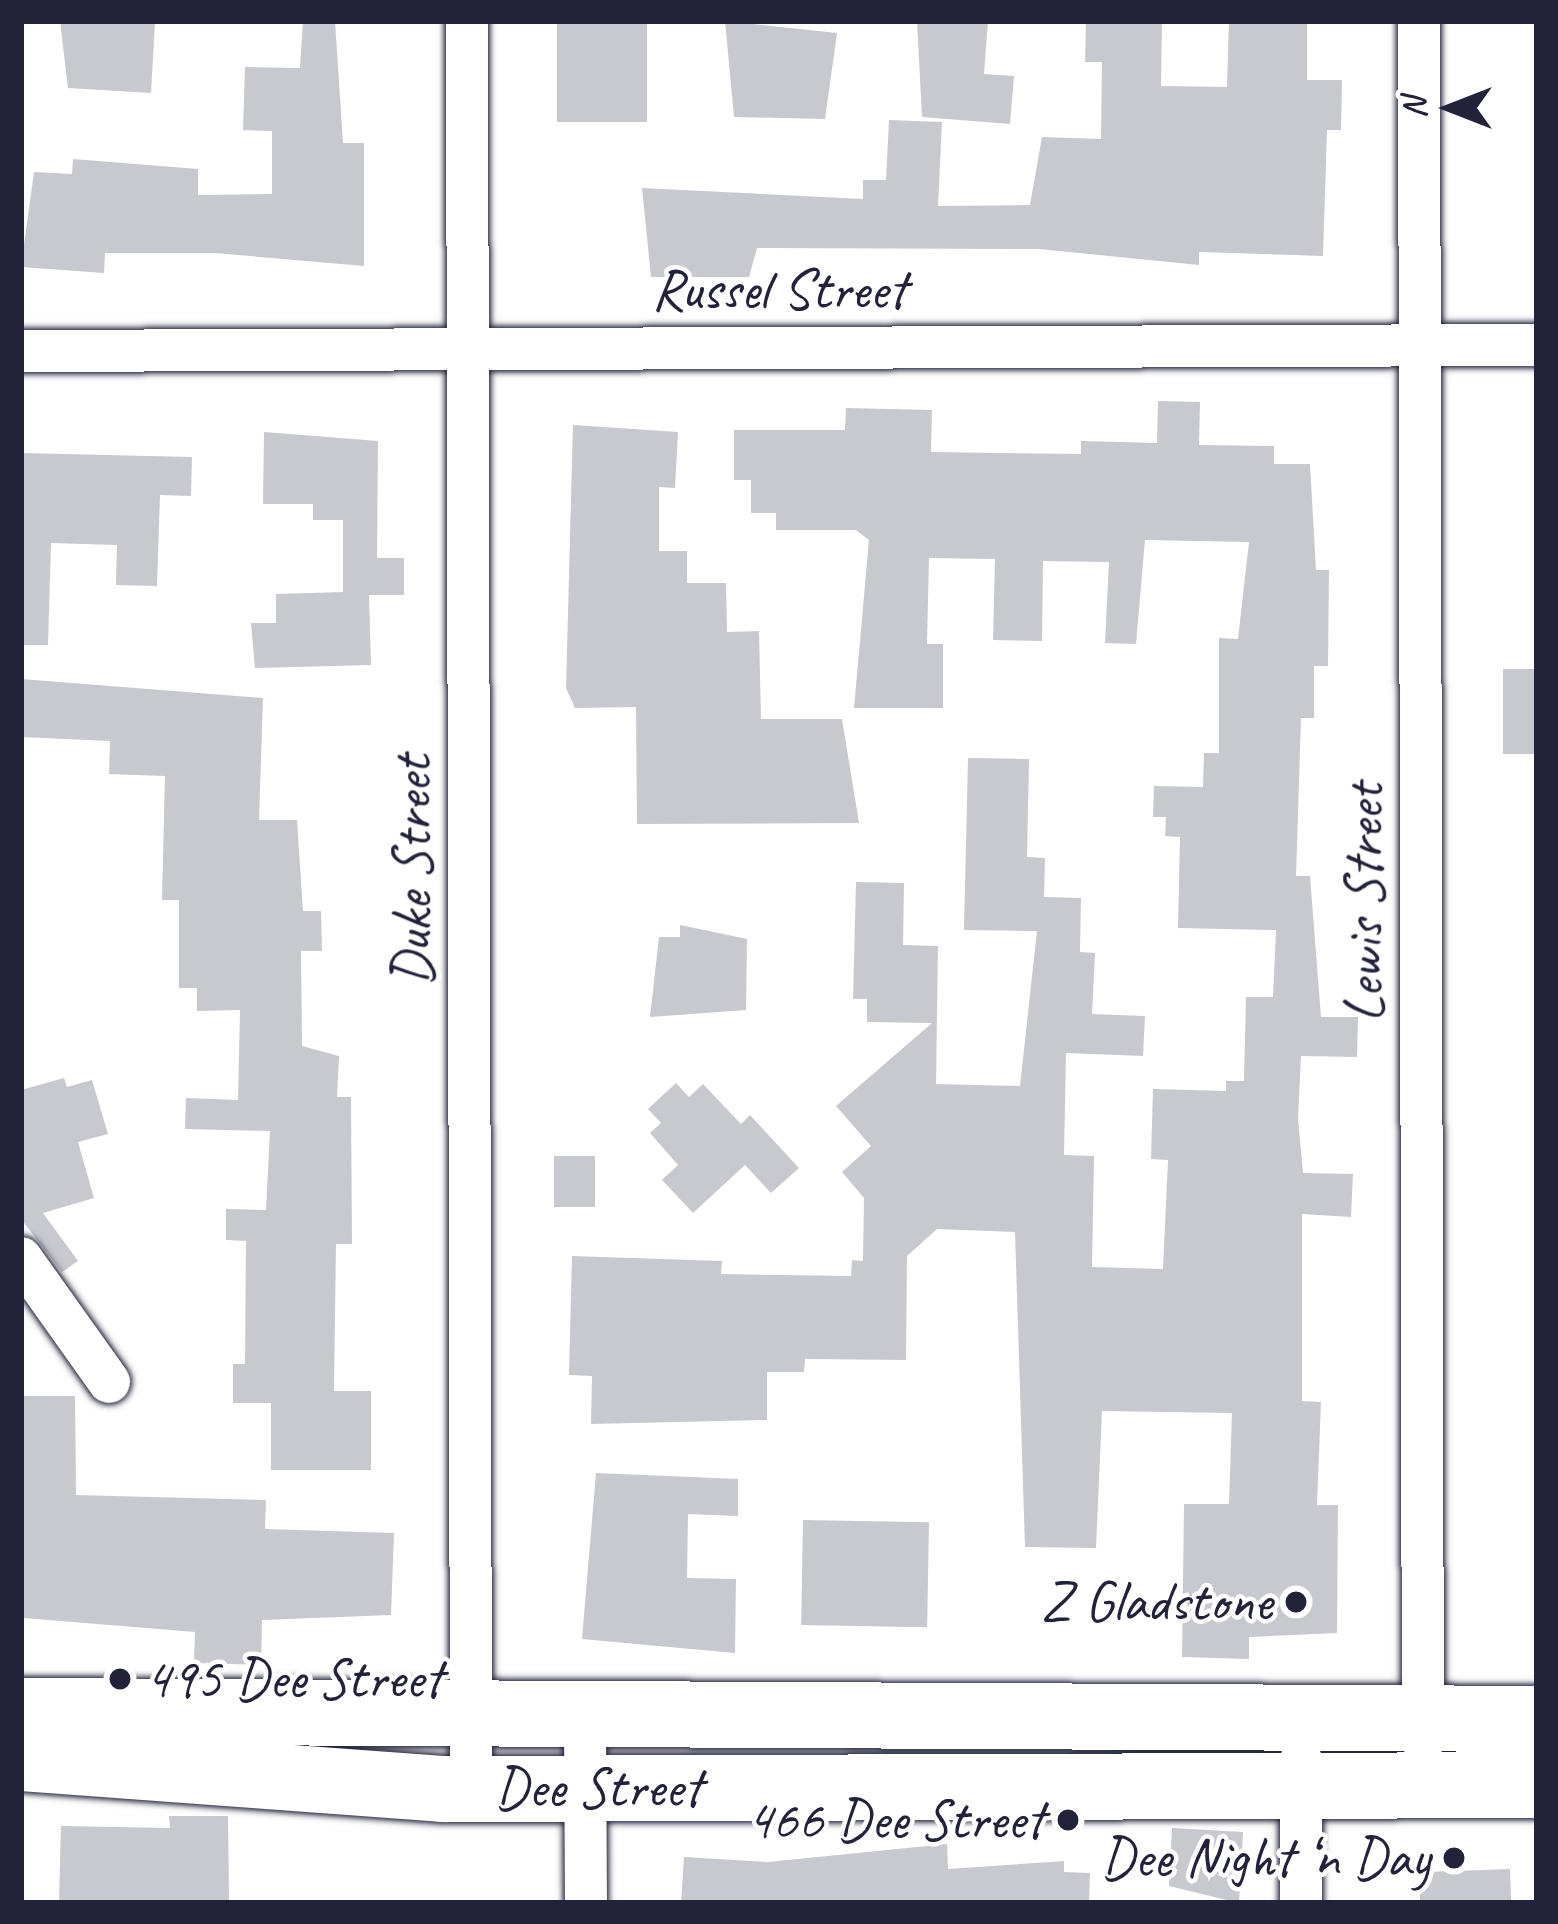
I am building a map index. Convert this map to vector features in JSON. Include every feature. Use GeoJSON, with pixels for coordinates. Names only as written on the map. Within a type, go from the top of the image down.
{"type":"FeatureCollection","features":[{"type":"Feature","properties":{"kind":"main road","name":"Dee Street"},"geometry":{"type":"LineString","coordinates":[[21,1711],[471,1721],[1537,1719]]}},
{"type":"Feature","properties":{"kind":"main road","name":"Dee Street"},"geometry":{"type":"LineString","coordinates":[[21,1758],[471,1789],[1537,1785]]}},
{"type":"Feature","properties":{"kind":"street","name":"Duke Street"},"geometry":{"type":"LineString","coordinates":[[467,21],[471,1789]]}},
{"type":"Feature","properties":{"kind":"street","name":"Lewis Street"},"geometry":{"type":"LineString","coordinates":[[1419,21],[1423,1785]]}},
{"type":"Feature","properties":{"kind":"street","name":"Russel Street"},"geometry":{"type":"LineString","coordinates":[[21,351],[1537,345]]}},
{"type":"Feature","properties":{"kind":"street"},"geometry":{"type":"LineString","coordinates":[[21,1258],[109,1382]]}},
{"type":"Feature","properties":{"kind":"street"},"geometry":{"type":"LineString","coordinates":[[585,1720],[586,1903]]}},
{"type":"Feature","properties":{"kind":"street"},"geometry":{"type":"LineString","coordinates":[[1301,1720],[1301,1903]]}},
{"type":"Feature","properties":{"kind":"building"},"geometry":{"type":"Polygon","coordinates":[[[60,21],[155,21],[151,93],[68,88],[60,21]]]}},
{"type":"Feature","properties":{"kind":"building"},"geometry":{"type":"Polygon","coordinates":[[[303,21],[335,21],[343,143],[364,143],[364,266],[215,253],[105,253],[104,273],[21,267],[34,172],[72,174],[73,159],[198,169],[198,195],[272,194],[272,131],[243,130],[245,67],[300,68],[303,21]]]}},
{"type":"Feature","properties":{"kind":"building"},"geometry":{"type":"Polygon","coordinates":[[[557,21],[647,21],[647,122],[557,122],[557,21]]]}},
{"type":"Feature","properties":{"kind":"building"},"geometry":{"type":"Polygon","coordinates":[[[725,21],[837,33],[825,119],[734,117],[725,21]]]}},
{"type":"Feature","properties":{"kind":"building"},"geometry":{"type":"Polygon","coordinates":[[[917,21],[988,21],[984,74],[1014,76],[1010,124],[922,117],[917,21]]]}},
{"type":"Feature","properties":{"kind":"building"},"geometry":{"type":"Polygon","coordinates":[[[1086,21],[1162,21],[1161,86],[1227,87],[1229,21],[1307,21],[1307,80],[1342,80],[1341,130],[1327,130],[1323,256],[1199,252],[1199,265],[1039,249],[757,248],[749,277],[651,277],[642,188],[863,199],[863,180],[886,180],[889,120],[942,122],[938,206],[1030,205],[1042,137],[1101,139],[1102,62],[1085,62],[1086,21]]]}},
{"type":"Feature","properties":{"kind":"building"},"geometry":{"type":"Polygon","coordinates":[[[1158,401],[1200,402],[1199,445],[1274,446],[1274,464],[1310,464],[1316,570],[1329,570],[1328,666],[1314,666],[1314,718],[1301,718],[1296,876],[1310,876],[1321,1017],[1358,1017],[1357,1057],[1301,1056],[1298,1119],[1303,1173],[1353,1174],[1351,1217],[1302,1214],[1302,1401],[1321,1402],[1317,1505],[1338,1505],[1337,1633],[1249,1637],[1249,1659],[1182,1657],[1184,1504],[1229,1504],[1232,1413],[1102,1411],[1096,1548],[1025,1547],[1015,1232],[937,1229],[907,1256],[906,1360],[805,1359],[804,1372],[767,1372],[767,1420],[591,1424],[592,1376],[569,1375],[572,1256],[722,1261],[721,1274],[851,1276],[852,1260],[863,1261],[864,1198],[842,1172],[871,1146],[836,1106],[932,1023],[867,1022],[867,999],[853,999],[856,882],[904,883],[903,945],[938,946],[936,1084],[1020,1086],[1037,931],[964,930],[968,758],[1029,759],[1027,857],[1045,858],[1044,897],[1081,898],[1080,952],[1095,953],[1092,1014],[1145,1016],[1143,1056],[1066,1053],[1064,1155],[1094,1156],[1092,1267],[1163,1269],[1168,1160],[1151,1159],[1153,1089],[1226,1091],[1226,1081],[1244,1081],[1246,997],[1273,997],[1276,930],[1178,928],[1180,837],[1165,836],[1166,817],[1153,817],[1154,786],[1203,787],[1204,753],[1219,753],[1219,638],[1238,639],[1249,542],[1145,540],[1136,644],[1105,643],[1109,562],[1043,561],[1042,641],[993,640],[995,559],[929,558],[927,644],[943,644],[943,708],[854,708],[869,540],[856,530],[776,530],[776,513],[751,513],[751,480],[734,480],[734,430],[845,430],[846,408],[932,410],[931,452],[1081,454],[1081,441],[1157,443],[1158,401]]]}},
{"type":"Feature","properties":{"kind":"building"},"geometry":{"type":"Polygon","coordinates":[[[573,425],[678,432],[675,488],[659,487],[659,551],[687,551],[687,583],[726,583],[727,632],[759,631],[761,719],[842,719],[859,823],[637,824],[636,707],[575,708],[566,688],[573,425]]]}},
{"type":"Feature","properties":{"kind":"building"},"geometry":{"type":"Polygon","coordinates":[[[264,432],[378,441],[377,558],[404,558],[404,595],[369,595],[371,665],[255,668],[251,623],[276,623],[276,594],[343,592],[343,520],[313,520],[313,504],[263,504],[264,432]]]}},
{"type":"Feature","properties":{"kind":"building"},"geometry":{"type":"Polygon","coordinates":[[[21,453],[192,457],[191,496],[160,495],[157,586],[116,585],[117,545],[51,543],[48,645],[21,645],[21,453]]]}},
{"type":"Feature","properties":{"kind":"building"},"geometry":{"type":"Polygon","coordinates":[[[1503,669],[1537,669],[1537,754],[1503,754],[1503,669]]]}},
{"type":"Feature","properties":{"kind":"building"},"geometry":{"type":"Polygon","coordinates":[[[21,679],[263,698],[259,820],[297,820],[303,911],[321,911],[322,951],[301,951],[302,1046],[339,1056],[337,1097],[351,1097],[352,1244],[336,1244],[334,1391],[371,1391],[371,1470],[271,1470],[271,1403],[233,1403],[233,1364],[245,1364],[246,1241],[226,1240],[226,1209],[266,1210],[270,1131],[185,1129],[186,1098],[238,1100],[240,1010],[197,1011],[197,988],[179,988],[179,900],[162,900],[165,776],[109,774],[110,741],[21,737],[21,679]]]}},
{"type":"Feature","properties":{"kind":"building"},"geometry":{"type":"Polygon","coordinates":[[[680,925],[747,939],[746,1010],[650,1017],[659,937],[680,937],[680,925]]]}},
{"type":"Feature","properties":{"kind":"building"},"geometry":{"type":"Polygon","coordinates":[[[64,1078],[67,1087],[92,1080],[108,1134],[78,1142],[94,1198],[43,1213],[78,1261],[62,1272],[21,1219],[21,1090],[64,1078]]]}},
{"type":"Feature","properties":{"kind":"building"},"geometry":{"type":"Polygon","coordinates":[[[676,1083],[689,1097],[703,1084],[741,1124],[750,1115],[799,1168],[771,1193],[745,1165],[693,1213],[662,1180],[678,1165],[650,1133],[661,1123],[648,1109],[676,1083]]]}},
{"type":"Feature","properties":{"kind":"building"},"geometry":{"type":"Polygon","coordinates":[[[554,1156],[595,1156],[595,1207],[554,1207],[554,1156]]]}},
{"type":"Feature","properties":{"kind":"building"},"geometry":{"type":"Polygon","coordinates":[[[24,1396],[75,1396],[76,1495],[266,1500],[265,1529],[394,1533],[391,1615],[262,1620],[261,1665],[194,1663],[195,1632],[24,1618],[24,1396]]]}},
{"type":"Feature","properties":{"kind":"building"},"geometry":{"type":"Polygon","coordinates":[[[596,1473],[738,1479],[738,1516],[688,1514],[687,1578],[736,1579],[735,1653],[582,1639],[596,1473]]]}},
{"type":"Feature","properties":{"kind":"building"},"geometry":{"type":"Polygon","coordinates":[[[803,1520],[929,1522],[927,1627],[801,1625],[803,1520]]]}},
{"type":"Feature","properties":{"kind":"building"},"geometry":{"type":"Polygon","coordinates":[[[169,1816],[228,1816],[229,1903],[59,1903],[61,1826],[170,1828],[169,1816]]]}},
{"type":"Feature","properties":{"kind":"building"},"geometry":{"type":"Polygon","coordinates":[[[1172,1828],[1243,1832],[1239,1903],[1169,1886],[1172,1828]]]}},
{"type":"Feature","properties":{"kind":"building"},"geometry":{"type":"Polygon","coordinates":[[[947,1844],[948,1869],[1064,1861],[1064,1872],[1090,1873],[1089,1903],[681,1903],[684,1857],[768,1862],[947,1844]]]}},
{"type":"Feature","properties":{"kind":"building"},"geometry":{"type":"Polygon","coordinates":[[[1510,1869],[1511,1903],[1420,1903],[1419,1872],[1510,1869]]]}},
{"type":"Feature","properties":{"kind":"place","name":"Z Gladstone"},"geometry":{"type":"Point","coordinates":[1296,1602]}},
{"type":"Feature","properties":{"kind":"place","name":"495 Dee Street"},"geometry":{"type":"Point","coordinates":[120,1679]}},
{"type":"Feature","properties":{"kind":"place","name":"466 Dee Street"},"geometry":{"type":"Point","coordinates":[1068,1820]}},
{"type":"Feature","properties":{"kind":"place","name":"Dee Night ‘n Day"},"geometry":{"type":"Point","coordinates":[1454,1858]}}]}
